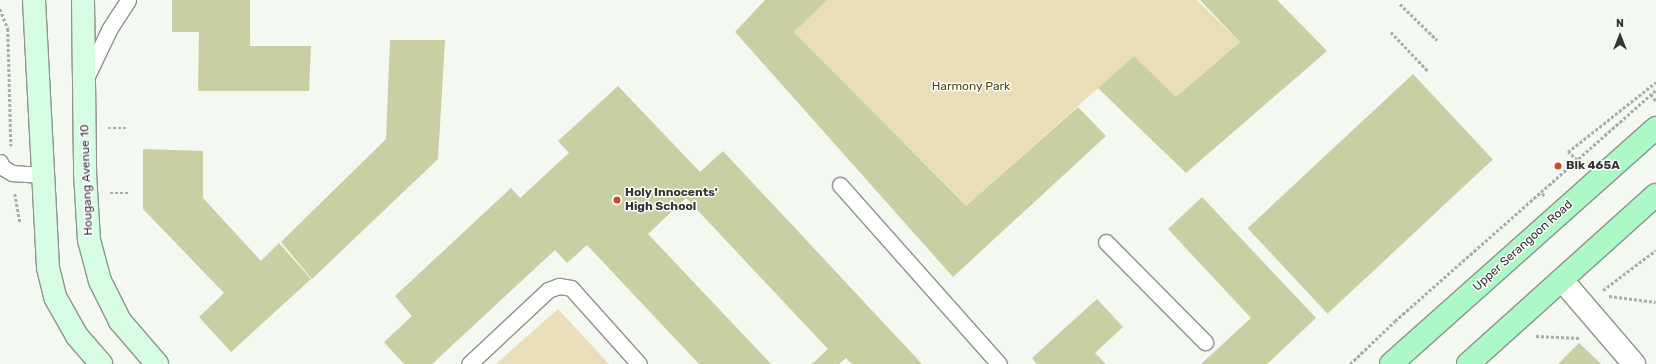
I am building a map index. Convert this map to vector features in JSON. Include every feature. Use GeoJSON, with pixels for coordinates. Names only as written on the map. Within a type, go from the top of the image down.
{"type":"FeatureCollection","features":[{"type":"Feature","properties":{"kind":"main road"},"geometry":{"type":"LineString","coordinates":[[34,0],[48,268],[55,297],[77,336],[101,364]]}},
{"type":"Feature","properties":{"kind":"main road","name":"Hougang Avenue 10"},"geometry":{"type":"LineString","coordinates":[[83,0],[85,173],[88,240],[100,281],[120,321],[157,364]]}},
{"type":"Feature","properties":{"kind":"main road","name":"Upper Serangoon Road"},"geometry":{"type":"LineString","coordinates":[[1391,364],[1656,128]]}},
{"type":"Feature","properties":{"kind":"main road"},"geometry":{"type":"LineString","coordinates":[[1468,364],[1656,195]]}},
{"type":"Feature","properties":{"kind":"street"},"geometry":{"type":"LineString","coordinates":[[1562,280],[1587,297],[1634,364]]}},
{"type":"Feature","properties":{"kind":"lane"},"geometry":{"type":"LineString","coordinates":[[85,80],[110,28],[128,0]]}},
{"type":"Feature","properties":{"kind":"lane"},"geometry":{"type":"LineString","coordinates":[[0,162],[2,167],[12,174],[42,175]]}},
{"type":"Feature","properties":{"kind":"lane"},"geometry":{"type":"LineString","coordinates":[[840,185],[999,364]]}},
{"type":"Feature","properties":{"kind":"lane"},"geometry":{"type":"LineString","coordinates":[[1106,242],[1205,342]]}},
{"type":"Feature","properties":{"kind":"lane"},"geometry":{"type":"LineString","coordinates":[[469,364],[548,290],[559,286],[571,288],[640,364]]}},
{"type":"Feature","properties":{"kind":"path"},"geometry":{"type":"LineString","coordinates":[[1400,4],[1437,40]]}},
{"type":"Feature","properties":{"kind":"path"},"geometry":{"type":"LineString","coordinates":[[0,8],[8,29],[12,174],[20,226]]}},
{"type":"Feature","properties":{"kind":"path"},"geometry":{"type":"LineString","coordinates":[[1391,32],[1428,71]]}},
{"type":"Feature","properties":{"kind":"path"},"geometry":{"type":"LineString","coordinates":[[1656,82],[1568,152],[1577,160],[1656,90]]}},
{"type":"Feature","properties":{"kind":"path"},"geometry":{"type":"LineString","coordinates":[[1651,94],[1656,100]]}},
{"type":"Feature","properties":{"kind":"path"},"geometry":{"type":"LineString","coordinates":[[105,128],[127,128]]}},
{"type":"Feature","properties":{"kind":"path"},"geometry":{"type":"LineString","coordinates":[[1350,364],[1395,321],[1541,192]]}},
{"type":"Feature","properties":{"kind":"path"},"geometry":{"type":"LineString","coordinates":[[107,193],[128,193]]}},
{"type":"Feature","properties":{"kind":"path"},"geometry":{"type":"LineString","coordinates":[[1587,297],[1656,250]]}},
{"type":"Feature","properties":{"kind":"path"},"geometry":{"type":"LineString","coordinates":[[1587,297],[1656,302]]}},
{"type":"Feature","properties":{"kind":"path"},"geometry":{"type":"LineString","coordinates":[[1536,336],[1576,337],[1583,340]]}},
{"type":"Feature","properties":{"kind":"green space","name":"Harmony Park"},"geometry":{"type":"Polygon","coordinates":[[[827,0],[1197,0],[1240,42],[1176,97],[1134,56],[966,206],[794,32],[827,0]]]}},
{"type":"Feature","properties":{"kind":"green space"},"geometry":{"type":"Polygon","coordinates":[[[558,309],[609,364],[496,364],[558,309]]]}},
{"type":"Feature","properties":{"kind":"building"},"geometry":{"type":"Polygon","coordinates":[[[172,0],[250,0],[250,46],[311,46],[309,91],[198,91],[199,32],[172,32],[172,0]]]}},
{"type":"Feature","properties":{"kind":"building"},"geometry":{"type":"Polygon","coordinates":[[[765,0],[827,0],[794,32],[966,206],[1078,107],[1106,136],[953,277],[735,32],[765,0]]]}},
{"type":"Feature","properties":{"kind":"building"},"geometry":{"type":"Polygon","coordinates":[[[1200,0],[1277,0],[1327,51],[1186,173],[1098,88],[1134,56],[1176,97],[1240,42],[1200,0]]]}},
{"type":"Feature","properties":{"kind":"building"},"geometry":{"type":"Polygon","coordinates":[[[390,40],[445,40],[438,159],[312,279],[281,242],[386,139],[390,40]]]}},
{"type":"Feature","properties":{"kind":"building"},"geometry":{"type":"Polygon","coordinates":[[[1413,74],[1493,160],[1328,314],[1248,228],[1413,74]]]}},
{"type":"Feature","properties":{"kind":"building"},"geometry":{"type":"Polygon","coordinates":[[[618,86],[700,172],[723,151],[922,364],[852,364],[846,358],[839,364],[812,364],[828,349],[686,198],[648,234],[771,364],[699,364],[587,245],[567,263],[555,250],[432,364],[404,364],[384,342],[412,316],[395,296],[511,188],[520,198],[569,153],[558,141],[618,86]]]}},
{"type":"Feature","properties":{"kind":"building"},"geometry":{"type":"Polygon","coordinates":[[[143,149],[203,151],[203,198],[261,261],[279,243],[311,279],[231,352],[199,317],[224,293],[143,209],[143,149]]]}},
{"type":"Feature","properties":{"kind":"building"},"geometry":{"type":"Polygon","coordinates":[[[1202,197],[1316,318],[1267,364],[1201,364],[1251,318],[1168,229],[1202,197]]]}},
{"type":"Feature","properties":{"kind":"building"},"geometry":{"type":"Polygon","coordinates":[[[1097,299],[1123,327],[1095,353],[1106,364],[1037,364],[1032,358],[1097,299]]]}},
{"type":"Feature","properties":{"kind":"building"},"geometry":{"type":"Polygon","coordinates":[[[1579,343],[1601,364],[1558,364],[1579,343]]]}},
{"type":"Feature","properties":{"kind":"place","name":"Blk 465A"},"geometry":{"type":"Point","coordinates":[1558,166]}},
{"type":"Feature","properties":{"kind":"place","name":"Holy Innocents' High School"},"geometry":{"type":"Point","coordinates":[617,200]}}]}
